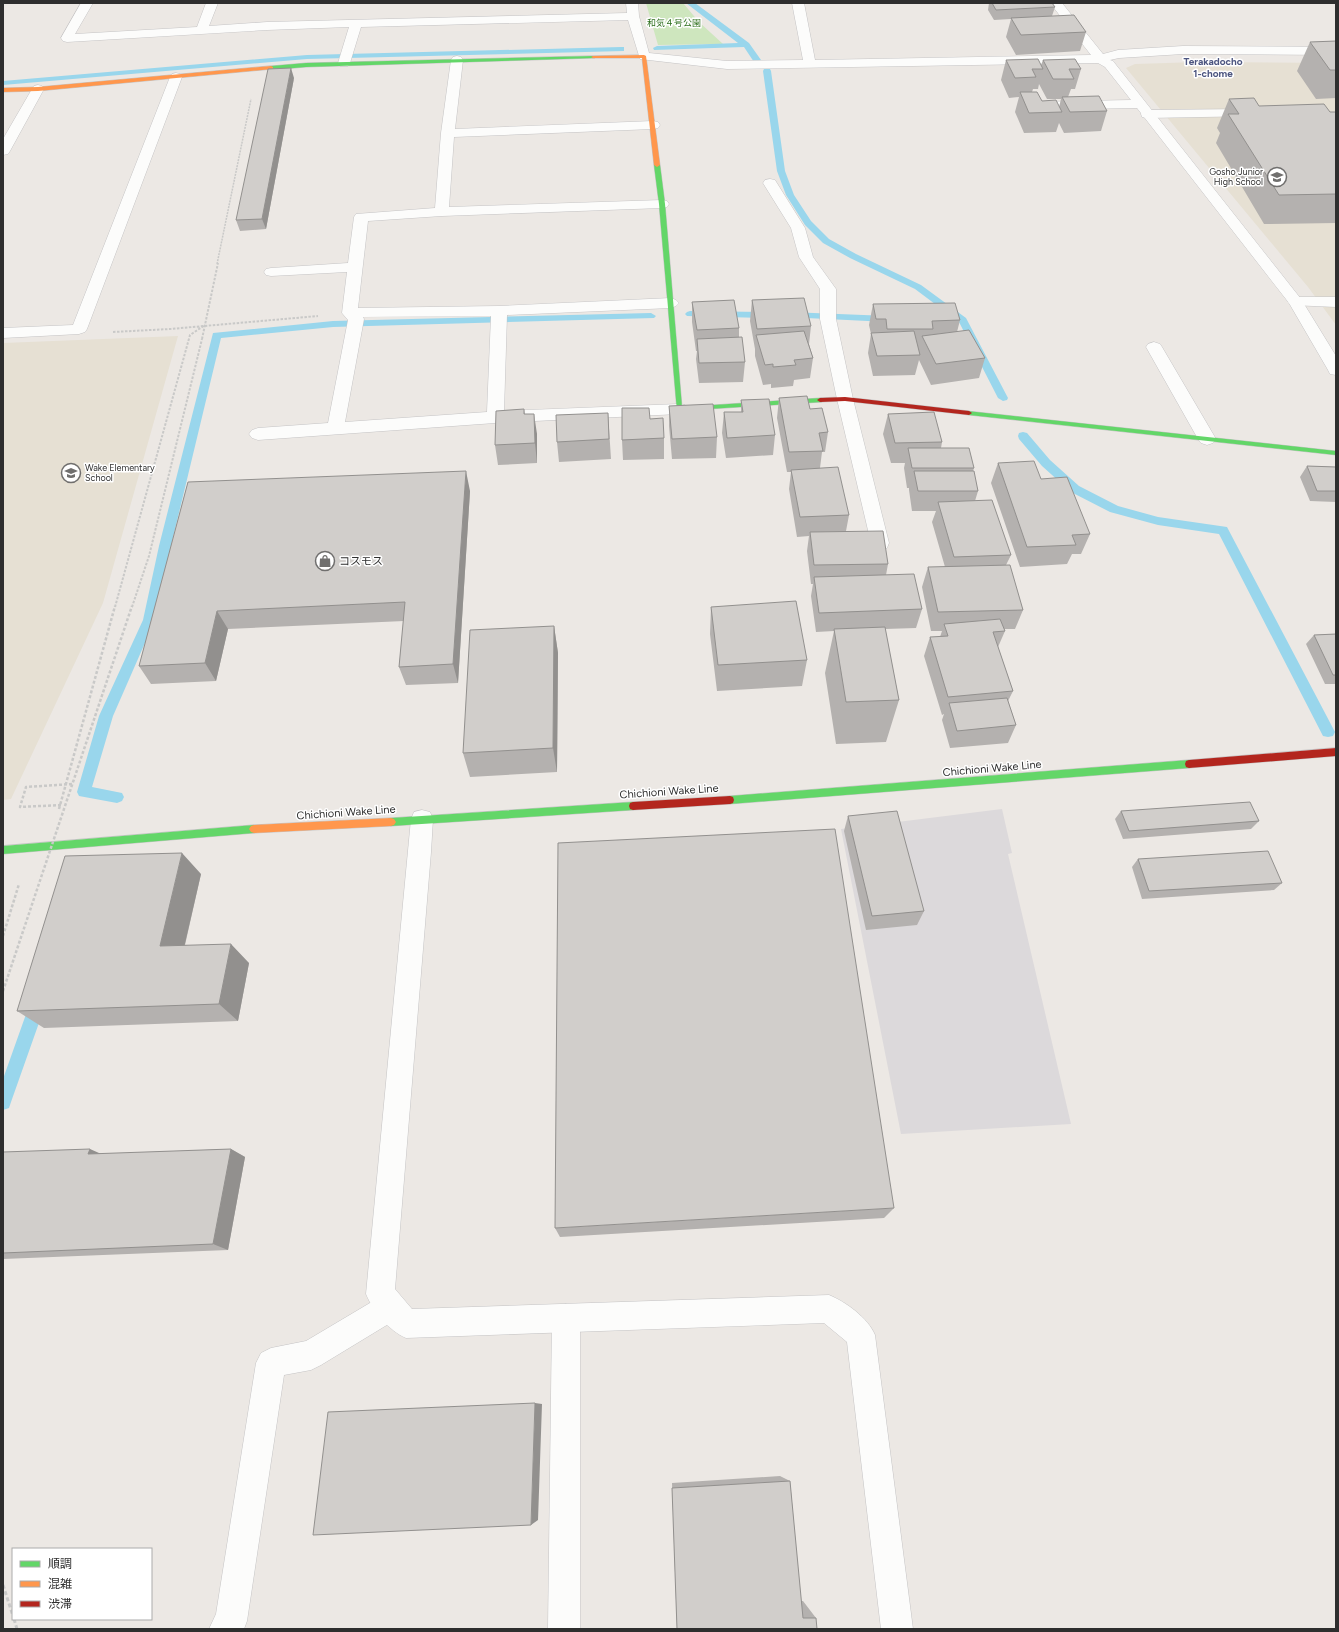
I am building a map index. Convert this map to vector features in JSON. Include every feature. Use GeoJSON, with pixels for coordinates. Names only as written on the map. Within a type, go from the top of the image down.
{"type":"FeatureCollection","features":[{"type":"Feature","properties":{"kind":"street"},"geometry":{"type":"LineString","coordinates":[[87,3],[67,38],[202,30],[356,24],[633,16]]}},
{"type":"Feature","properties":{"kind":"street"},"geometry":{"type":"LineString","coordinates":[[202,30],[212,3]]}},
{"type":"Feature","properties":{"kind":"street"},"geometry":{"type":"LineString","coordinates":[[632,3],[633,16],[644,56],[653,125],[662,204],[679,409]]}},
{"type":"Feature","properties":{"kind":"street"},"geometry":{"type":"LineString","coordinates":[[798,3],[810,63]]}},
{"type":"Feature","properties":{"kind":"street"},"geometry":{"type":"LineString","coordinates":[[1056,3],[1100,58],[1109,64],[1296,302],[1336,370]]}},
{"type":"Feature","properties":{"kind":"street"},"geometry":{"type":"LineString","coordinates":[[345,59],[356,24]]}},
{"type":"Feature","properties":{"kind":"street"},"geometry":{"type":"LineString","coordinates":[[1060,29],[1076,28]]}},
{"type":"Feature","properties":{"kind":"street"},"geometry":{"type":"LineString","coordinates":[[3,90],[38,89],[298,65],[345,59],[457,60],[644,56],[727,65],[1100,58],[1118,54],[1182,50],[1336,51]]}},
{"type":"Feature","properties":{"kind":"street"},"geometry":{"type":"LineString","coordinates":[[442,212],[448,133],[457,60]]}},
{"type":"Feature","properties":{"kind":"street"},"geometry":{"type":"LineString","coordinates":[[3,333],[79,329],[176,76]]}},
{"type":"Feature","properties":{"kind":"street"},"geometry":{"type":"LineString","coordinates":[[3,151],[38,89]]}},
{"type":"Feature","properties":{"kind":"street"},"geometry":{"type":"LineString","coordinates":[[1019,106],[1265,113]]}},
{"type":"Feature","properties":{"kind":"street"},"geometry":{"type":"LineString","coordinates":[[448,133],[653,125]]}},
{"type":"Feature","properties":{"kind":"street"},"geometry":{"type":"LineString","coordinates":[[770,183],[798,228],[806,257],[828,289],[828,316],[845,399],[880,543]]}},
{"type":"Feature","properties":{"kind":"street"},"geometry":{"type":"LineString","coordinates":[[335,429],[354,320],[355,267],[361,217],[442,212],[662,204]]}},
{"type":"Feature","properties":{"kind":"street"},"geometry":{"type":"LineString","coordinates":[[271,272],[355,267]]}},
{"type":"Feature","properties":{"kind":"street"},"geometry":{"type":"LineString","coordinates":[[1296,302],[1336,302]]}},
{"type":"Feature","properties":{"kind":"street"},"geometry":{"type":"LineString","coordinates":[[354,320],[498,318],[671,303]]}},
{"type":"Feature","properties":{"kind":"street"},"geometry":{"type":"LineString","coordinates":[[495,417],[498,318]]}},
{"type":"Feature","properties":{"kind":"street"},"geometry":{"type":"LineString","coordinates":[[1154,347],[1207,438]]}},
{"type":"Feature","properties":{"kind":"street"},"geometry":{"type":"LineString","coordinates":[[258,434],[495,417],[679,409],[845,399],[1336,453]]}},
{"type":"Feature","properties":{"kind":"street","name":"Chichioni Wake Line"},"geometry":{"type":"LineString","coordinates":[[3,850],[221,831],[492,816],[839,792],[1336,752]]}},
{"type":"Feature","properties":{"kind":"street"},"geometry":{"type":"LineString","coordinates":[[422,819],[380,1294],[406,1324],[829,1309],[861,1335],[897,1629]]}},
{"type":"Feature","properties":{"kind":"street"},"geometry":{"type":"LineString","coordinates":[[225,1629],[231,1621],[272,1363],[311,1355],[390,1307]]}},
{"type":"Feature","properties":{"kind":"street"},"geometry":{"type":"LineString","coordinates":[[564,1629],[566,1318]]}},
{"type":"Feature","properties":{"kind":"path"},"geometry":{"type":"LineString","coordinates":[[3,991],[149,556],[202,339],[252,93]]}},
{"type":"Feature","properties":{"kind":"path"},"geometry":{"type":"LineString","coordinates":[[79,329],[96,333],[170,329],[205,325],[354,320]]}},
{"type":"Feature","properties":{"kind":"path"},"geometry":{"type":"LineString","coordinates":[[59,812],[190,335],[205,325]]}},
{"type":"Feature","properties":{"kind":"path"},"geometry":{"type":"LineString","coordinates":[[61,804],[20,807],[26,787],[72,784]]}},
{"type":"Feature","properties":{"kind":"path"},"geometry":{"type":"LineString","coordinates":[[3,936],[31,847]]}},
{"type":"Feature","properties":{"kind":"path"},"geometry":{"type":"LineString","coordinates":[[3,1585],[12,1613]]}},
{"type":"Feature","properties":{"kind":"shaded area","name":"Gosho Junior High School"},"geometry":{"type":"Polygon","coordinates":[[[1198,62],[1336,63],[1336,325],[1308,287],[1126,68],[1135,64],[1198,62]]]}},
{"type":"Feature","properties":{"kind":"shaded area","name":"Wake Elementary School"},"geometry":{"type":"Polygon","coordinates":[[[178,336],[103,603],[11,799],[3,800],[3,343],[178,336]]]}},
{"type":"Feature","properties":{"kind":"shaded area"},"geometry":{"type":"Polygon","coordinates":[[[1002,809],[1012,853],[1008,854],[1071,1124],[901,1134],[841,829],[1002,809]]]}},
{"type":"Feature","properties":{"kind":"green space","name":"和気４号公園"},"geometry":{"type":"Polygon","coordinates":[[[646,3],[683,3],[699,22],[723,44],[658,45],[646,3]]]}},
{"type":"Feature","properties":{"kind":"building"},"geometry":{"type":"Polygon","coordinates":[[[992,3],[1052,3],[1055,7],[996,10],[992,3]]]}},
{"type":"Feature","properties":{"kind":"building"},"geometry":{"type":"Polygon","coordinates":[[[1074,15],[1086,32],[1021,35],[1011,18],[1074,15]]]}},
{"type":"Feature","properties":{"kind":"building"},"geometry":{"type":"Polygon","coordinates":[[[1336,41],[1336,70],[1330,70],[1310,42],[1336,41]]]}},
{"type":"Feature","properties":{"kind":"building"},"geometry":{"type":"Polygon","coordinates":[[[1038,59],[1043,69],[1032,69],[1036,77],[1015,78],[1006,60],[1038,59]]]}},
{"type":"Feature","properties":{"kind":"building"},"geometry":{"type":"Polygon","coordinates":[[[1075,59],[1081,69],[1069,69],[1074,79],[1053,79],[1043,60],[1075,59]]]}},
{"type":"Feature","properties":{"kind":"building"},"geometry":{"type":"Polygon","coordinates":[[[291,68],[262,219],[236,220],[268,69],[291,68]]]}},
{"type":"Feature","properties":{"kind":"building"},"geometry":{"type":"Polygon","coordinates":[[[1020,92],[1037,92],[1042,101],[1056,100],[1062,112],[1029,113],[1020,92]]]}},
{"type":"Feature","properties":{"kind":"building"},"geometry":{"type":"Polygon","coordinates":[[[1099,96],[1107,111],[1070,112],[1062,97],[1099,96]]]}},
{"type":"Feature","properties":{"kind":"building"},"geometry":{"type":"Polygon","coordinates":[[[1254,98],[1259,106],[1324,104],[1330,112],[1336,112],[1336,194],[1279,195],[1228,114],[1239,114],[1229,99],[1254,98]]]}},
{"type":"Feature","properties":{"kind":"building"},"geometry":{"type":"Polygon","coordinates":[[[804,298],[811,326],[757,329],[752,300],[804,298]]]}},
{"type":"Feature","properties":{"kind":"building"},"geometry":{"type":"Polygon","coordinates":[[[734,300],[739,328],[697,330],[692,302],[734,300]]]}},
{"type":"Feature","properties":{"kind":"building"},"geometry":{"type":"Polygon","coordinates":[[[955,303],[960,320],[932,321],[933,329],[887,329],[886,319],[876,319],[873,304],[955,303]]]}},
{"type":"Feature","properties":{"kind":"building"},"geometry":{"type":"Polygon","coordinates":[[[969,330],[985,358],[936,364],[922,336],[969,330]]]}},
{"type":"Feature","properties":{"kind":"building"},"geometry":{"type":"Polygon","coordinates":[[[804,331],[813,358],[794,360],[796,365],[773,367],[773,364],[765,365],[756,335],[804,331]]]}},
{"type":"Feature","properties":{"kind":"building"},"geometry":{"type":"Polygon","coordinates":[[[914,331],[920,355],[877,356],[871,333],[914,331]]]}},
{"type":"Feature","properties":{"kind":"building"},"geometry":{"type":"Polygon","coordinates":[[[742,337],[745,362],[699,363],[697,339],[742,337]]]}},
{"type":"Feature","properties":{"kind":"building"},"geometry":{"type":"Polygon","coordinates":[[[807,396],[810,409],[822,408],[828,432],[819,433],[823,451],[789,452],[779,398],[807,396]]]}},
{"type":"Feature","properties":{"kind":"building"},"geometry":{"type":"Polygon","coordinates":[[[769,399],[775,435],[727,438],[724,412],[743,412],[741,400],[769,399]]]}},
{"type":"Feature","properties":{"kind":"building"},"geometry":{"type":"Polygon","coordinates":[[[713,404],[717,437],[672,439],[669,406],[713,404]]]}},
{"type":"Feature","properties":{"kind":"building"},"geometry":{"type":"Polygon","coordinates":[[[622,408],[649,408],[650,419],[663,418],[664,438],[622,440],[622,408]]]}},
{"type":"Feature","properties":{"kind":"building"},"geometry":{"type":"Polygon","coordinates":[[[524,409],[524,414],[534,414],[535,443],[495,445],[496,411],[524,409]]]}},
{"type":"Feature","properties":{"kind":"building"},"geometry":{"type":"Polygon","coordinates":[[[934,412],[942,442],[895,443],[888,414],[934,412]]]}},
{"type":"Feature","properties":{"kind":"building"},"geometry":{"type":"Polygon","coordinates":[[[608,413],[609,439],[557,442],[556,415],[608,413]]]}},
{"type":"Feature","properties":{"kind":"building"},"geometry":{"type":"Polygon","coordinates":[[[908,448],[969,448],[974,468],[912,468],[908,448]]]}},
{"type":"Feature","properties":{"kind":"building"},"geometry":{"type":"Polygon","coordinates":[[[1034,461],[1041,479],[1067,477],[1090,534],[1072,535],[1076,545],[1027,547],[998,463],[1034,461]]]}},
{"type":"Feature","properties":{"kind":"building"},"geometry":{"type":"Polygon","coordinates":[[[1307,466],[1336,467],[1336,491],[1317,491],[1307,466]]]}},
{"type":"Feature","properties":{"kind":"building"},"geometry":{"type":"Polygon","coordinates":[[[838,467],[849,515],[800,517],[791,470],[838,467]]]}},
{"type":"Feature","properties":{"kind":"building","name":"コスモス"},"geometry":{"type":"Polygon","coordinates":[[[466,471],[453,664],[399,667],[405,602],[217,611],[205,663],[139,666],[188,482],[466,471]]]}},
{"type":"Feature","properties":{"kind":"building"},"geometry":{"type":"Polygon","coordinates":[[[914,471],[974,471],[978,491],[918,491],[914,471]]]}},
{"type":"Feature","properties":{"kind":"building"},"geometry":{"type":"Polygon","coordinates":[[[992,500],[1011,555],[954,557],[938,502],[992,500]]]}},
{"type":"Feature","properties":{"kind":"building"},"geometry":{"type":"Polygon","coordinates":[[[883,531],[888,564],[814,565],[810,532],[883,531]]]}},
{"type":"Feature","properties":{"kind":"building"},"geometry":{"type":"Polygon","coordinates":[[[1010,565],[1023,610],[938,612],[928,567],[1010,565]]]}},
{"type":"Feature","properties":{"kind":"building"},"geometry":{"type":"Polygon","coordinates":[[[914,574],[922,609],[819,613],[814,577],[914,574]]]}},
{"type":"Feature","properties":{"kind":"building"},"geometry":{"type":"Polygon","coordinates":[[[796,601],[807,660],[718,665],[711,607],[796,601]]]}},
{"type":"Feature","properties":{"kind":"building"},"geometry":{"type":"Polygon","coordinates":[[[1000,619],[1005,631],[993,632],[1013,691],[948,697],[930,637],[948,636],[944,624],[1000,619]]]}},
{"type":"Feature","properties":{"kind":"building"},"geometry":{"type":"Polygon","coordinates":[[[554,626],[553,748],[463,753],[470,630],[554,626]]]}},
{"type":"Feature","properties":{"kind":"building"},"geometry":{"type":"Polygon","coordinates":[[[885,627],[899,700],[846,702],[834,629],[885,627]]]}},
{"type":"Feature","properties":{"kind":"building"},"geometry":{"type":"Polygon","coordinates":[[[1336,634],[1336,675],[1333,675],[1314,635],[1336,634]]]}},
{"type":"Feature","properties":{"kind":"building"},"geometry":{"type":"Polygon","coordinates":[[[1007,698],[1016,725],[957,731],[949,703],[1007,698]]]}},
{"type":"Feature","properties":{"kind":"building"},"geometry":{"type":"Polygon","coordinates":[[[1250,802],[1259,821],[1129,831],[1121,811],[1250,802]]]}},
{"type":"Feature","properties":{"kind":"building"},"geometry":{"type":"Polygon","coordinates":[[[897,811],[924,911],[872,916],[848,816],[897,811]]]}},
{"type":"Feature","properties":{"kind":"building"},"geometry":{"type":"Polygon","coordinates":[[[835,829],[894,1208],[555,1228],[558,843],[835,829]]]}},
{"type":"Feature","properties":{"kind":"building"},"geometry":{"type":"Polygon","coordinates":[[[1268,851],[1282,883],[1149,891],[1138,859],[1268,851]]]}},
{"type":"Feature","properties":{"kind":"building"},"geometry":{"type":"Polygon","coordinates":[[[182,853],[160,946],[231,944],[219,1004],[17,1011],[65,856],[182,853]]]}},
{"type":"Feature","properties":{"kind":"building"},"geometry":{"type":"Polygon","coordinates":[[[90,1149],[88,1154],[231,1149],[213,1244],[3,1253],[3,1152],[90,1149]]]}},
{"type":"Feature","properties":{"kind":"building"},"geometry":{"type":"Polygon","coordinates":[[[535,1403],[531,1525],[313,1535],[328,1412],[535,1403]]]}},
{"type":"Feature","properties":{"kind":"building"},"geometry":{"type":"Polygon","coordinates":[[[790,1481],[803,1618],[816,1618],[817,1629],[677,1629],[672,1488],[790,1481]]]}},
{"type":"Feature","properties":{"kind":"waterway"},"geometry":{"type":"LineString","coordinates":[[690,3],[746,45]]}},
{"type":"Feature","properties":{"kind":"waterway"},"geometry":{"type":"LineString","coordinates":[[657,48],[746,45]]}},
{"type":"Feature","properties":{"kind":"waterway"},"geometry":{"type":"LineString","coordinates":[[746,45],[757,60]]}},
{"type":"Feature","properties":{"kind":"waterway"},"geometry":{"type":"LineString","coordinates":[[3,83],[307,57],[621,49]]}},
{"type":"Feature","properties":{"kind":"waterway"},"geometry":{"type":"LineString","coordinates":[[767,71],[781,171],[790,195],[808,223],[826,241],[853,256],[918,287],[963,320],[1003,398]]}},
{"type":"Feature","properties":{"kind":"waterway"},"geometry":{"type":"LineString","coordinates":[[690,314],[768,315]]}},
{"type":"Feature","properties":{"kind":"waterway"},"geometry":{"type":"LineString","coordinates":[[789,315],[888,319]]}},
{"type":"Feature","properties":{"kind":"waterway"},"geometry":{"type":"LineString","coordinates":[[117,797],[84,792],[106,716],[149,620],[165,546],[217,335],[333,324],[651,316]]}},
{"type":"Feature","properties":{"kind":"waterway"},"geometry":{"type":"LineString","coordinates":[[1023,436],[1046,463],[1075,489],[1114,509],[1158,521],[1223,530],[1328,732]]}},
{"type":"Feature","properties":{"kind":"waterway"},"geometry":{"type":"LineString","coordinates":[[3,1102],[38,1003]]}},
{"type":"Feature","properties":{"kind":"traffic: fast"},"geometry":{"type":"LineString","coordinates":[[271,68],[306,65],[593,57]]}},
{"type":"Feature","properties":{"kind":"traffic: fast"},"geometry":{"type":"LineString","coordinates":[[657,165],[662,204],[679,409],[820,400]]}},
{"type":"Feature","properties":{"kind":"traffic: fast"},"geometry":{"type":"LineString","coordinates":[[969,413],[1336,453]]}},
{"type":"Feature","properties":{"kind":"traffic: fast"},"geometry":{"type":"LineString","coordinates":[[730,800],[1189,764]]}},
{"type":"Feature","properties":{"kind":"traffic: fast"},"geometry":{"type":"LineString","coordinates":[[391,822],[633,806]]}},
{"type":"Feature","properties":{"kind":"traffic: fast"},"geometry":{"type":"LineString","coordinates":[[3,850],[254,829]]}},
{"type":"Feature","properties":{"kind":"traffic: slow"},"geometry":{"type":"LineString","coordinates":[[593,57],[644,56],[657,165]]}},
{"type":"Feature","properties":{"kind":"traffic: slow"},"geometry":{"type":"LineString","coordinates":[[3,90],[38,89],[271,68]]}},
{"type":"Feature","properties":{"kind":"traffic: slow"},"geometry":{"type":"LineString","coordinates":[[254,829],[391,822]]}},
{"type":"Feature","properties":{"kind":"traffic: jam"},"geometry":{"type":"LineString","coordinates":[[820,400],[845,399],[969,413]]}},
{"type":"Feature","properties":{"kind":"traffic: jam"},"geometry":{"type":"LineString","coordinates":[[1189,764],[1336,752]]}},
{"type":"Feature","properties":{"kind":"traffic: jam"},"geometry":{"type":"LineString","coordinates":[[633,806],[730,800]]}},
{"type":"Feature","properties":{"kind":"place","name":"Gosho Junior High School"},"geometry":{"type":"Point","coordinates":[1277,177]}},
{"type":"Feature","properties":{"kind":"place","name":"Wake Elementary School"},"geometry":{"type":"Point","coordinates":[71,473]}},
{"type":"Feature","properties":{"kind":"place","name":"コスモス"},"geometry":{"type":"Point","coordinates":[325,561]}},
{"type":"Feature","properties":{"kind":"district","name":"Terakadocho 1-chome"},"geometry":{"type":"Point","coordinates":[1213,66]}}]}
